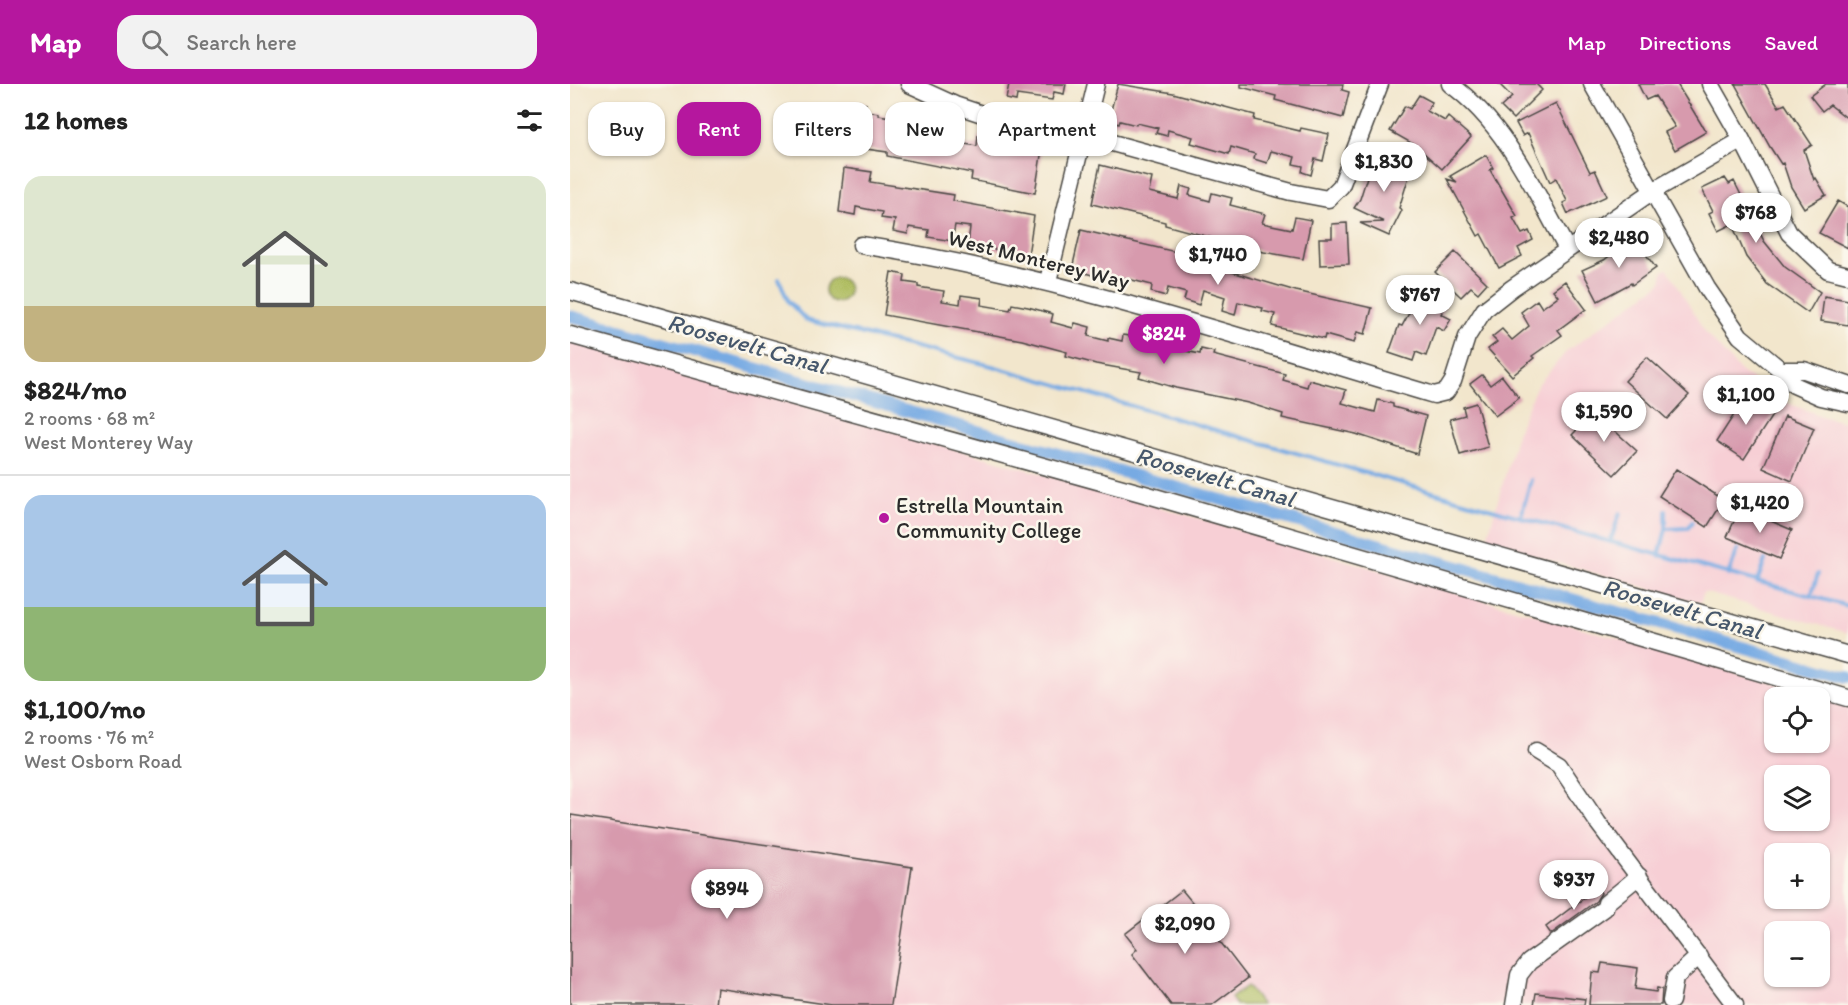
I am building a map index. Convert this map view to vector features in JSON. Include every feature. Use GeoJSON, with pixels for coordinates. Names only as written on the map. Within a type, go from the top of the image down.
{"type":"FeatureCollection","features":[{"type":"Feature","properties":{"kind":"street"},"geometry":{"type":"LineString","coordinates":[[909,84],[977,112]]}},
{"type":"Feature","properties":{"kind":"street"},"geometry":{"type":"LineString","coordinates":[[1091,102],[1096,84]]}},
{"type":"Feature","properties":{"kind":"street"},"geometry":{"type":"LineString","coordinates":[[1117,144],[1291,192],[1328,199],[1341,186],[1380,84]]}},
{"type":"Feature","properties":{"kind":"street"},"geometry":{"type":"LineString","coordinates":[[1450,84],[1472,100],[1491,122],[1521,166],[1567,249],[1653,191],[1742,140]]}},
{"type":"Feature","properties":{"kind":"street"},"geometry":{"type":"LineString","coordinates":[[1592,84],[1725,317],[1740,336],[1781,370],[1794,386],[1804,392],[1848,403]]}},
{"type":"Feature","properties":{"kind":"street"},"geometry":{"type":"LineString","coordinates":[[1710,84],[1742,140],[1789,233],[1828,270],[1848,275]]}},
{"type":"Feature","properties":{"kind":"street"},"geometry":{"type":"LineString","coordinates":[[1048,281],[1078,156]]}},
{"type":"Feature","properties":{"kind":"street","name":"West Monterey Way"},"geometry":{"type":"LineString","coordinates":[[861,245],[930,255],[1048,281],[1434,395],[1446,392],[1453,381],[1467,337],[1484,310],[1567,249]]}},
{"type":"Feature","properties":{"kind":"street"},"geometry":{"type":"LineString","coordinates":[[570,291],[1848,655]]}},
{"type":"Feature","properties":{"kind":"street"},"geometry":{"type":"LineString","coordinates":[[570,335],[1148,495],[1848,698]]}},
{"type":"Feature","properties":{"kind":"street"},"geometry":{"type":"LineString","coordinates":[[1781,370],[1804,370],[1848,385]]}},
{"type":"Feature","properties":{"kind":"street"},"geometry":{"type":"LineString","coordinates":[[1536,751],[1559,765],[1735,1005]]}},
{"type":"Feature","properties":{"kind":"street"},"geometry":{"type":"LineString","coordinates":[[1514,1005],[1520,975],[1529,962],[1605,908],[1614,909],[1642,880]]}},
{"type":"Feature","properties":{"kind":"street"},"geometry":{"type":"LineString","coordinates":[[1671,1001],[1675,978],[1681,969],[1699,956]]}},
{"type":"Feature","properties":{"kind":"shaded area"},"geometry":{"type":"Polygon","coordinates":[[[1668,269],[1705,332],[1740,371],[1785,402],[1824,417],[1848,423],[1848,633],[1704,592],[1700,603],[1486,542],[1519,427],[1536,387],[1567,351],[1661,283],[1663,271],[1668,269]]]}},
{"type":"Feature","properties":{"kind":"shaded area","name":"Estrella Mountain Community College"},"geometry":{"type":"Polygon","coordinates":[[[570,339],[1788,687],[1764,687],[1764,753],[1830,753],[1830,699],[1848,704],[1848,1005],[570,1005],[570,339]]]}},
{"type":"Feature","properties":{"kind":"green space"},"geometry":{"type":"Polygon","coordinates":[[[837,278],[846,281],[849,290],[846,299],[837,302],[828,299],[825,290],[828,281],[837,278]]]}},
{"type":"Feature","properties":{"kind":"green space"},"geometry":{"type":"Polygon","coordinates":[[[1247,986],[1262,1005],[1236,1005],[1231,998],[1247,986]]]}},
{"type":"Feature","properties":{"kind":"building"},"geometry":{"type":"Polygon","coordinates":[[[1009,84],[1066,84],[1064,94],[1054,92],[1052,100],[1017,95],[1016,101],[1006,99],[1009,84]]]}},
{"type":"Feature","properties":{"kind":"building"},"geometry":{"type":"Polygon","coordinates":[[[1118,84],[1173,93],[1255,115],[1254,120],[1300,131],[1301,128],[1329,134],[1323,161],[1315,159],[1311,175],[1302,172],[1303,166],[1293,164],[1295,157],[1271,151],[1267,163],[1254,159],[1255,154],[1231,147],[1229,154],[1191,143],[1193,137],[1168,130],[1167,136],[1156,133],[1158,128],[1120,121],[1117,123],[1117,102],[1113,102],[1118,84]]]}},
{"type":"Feature","properties":{"kind":"building"},"geometry":{"type":"Polygon","coordinates":[[[1241,84],[1343,84],[1342,90],[1349,92],[1343,118],[1275,100],[1276,96],[1241,87],[1241,84]]]}},
{"type":"Feature","properties":{"kind":"building"},"geometry":{"type":"Polygon","coordinates":[[[1499,84],[1536,84],[1542,90],[1513,119],[1501,107],[1512,97],[1499,84]]]}},
{"type":"Feature","properties":{"kind":"building"},"geometry":{"type":"Polygon","coordinates":[[[1638,84],[1677,84],[1706,132],[1675,150],[1665,132],[1675,127],[1655,96],[1646,100],[1638,84]]]}},
{"type":"Feature","properties":{"kind":"building"},"geometry":{"type":"Polygon","coordinates":[[[1735,84],[1765,84],[1779,107],[1785,104],[1812,145],[1804,150],[1814,180],[1816,178],[1826,195],[1804,208],[1791,187],[1783,163],[1781,164],[1770,147],[1735,84]]]}},
{"type":"Feature","properties":{"kind":"building"},"geometry":{"type":"Polygon","coordinates":[[[1826,84],[1848,84],[1848,119],[1830,105],[1822,111],[1810,96],[1826,84]]]}},
{"type":"Feature","properties":{"kind":"building"},"geometry":{"type":"Polygon","coordinates":[[[1419,95],[1432,102],[1427,111],[1445,121],[1448,117],[1471,137],[1442,169],[1415,145],[1390,131],[1405,106],[1410,109],[1419,95]]]}},
{"type":"Feature","properties":{"kind":"building"},"geometry":{"type":"Polygon","coordinates":[[[1556,103],[1590,172],[1595,170],[1607,196],[1568,214],[1563,203],[1567,201],[1556,178],[1550,182],[1528,133],[1523,136],[1516,123],[1556,103]]]}},
{"type":"Feature","properties":{"kind":"building"},"geometry":{"type":"Polygon","coordinates":[[[873,112],[885,116],[885,152],[873,150],[873,112]]]}},
{"type":"Feature","properties":{"kind":"building"},"geometry":{"type":"Polygon","coordinates":[[[965,144],[977,146],[977,156],[1041,156],[1035,193],[971,180],[972,173],[887,156],[965,156],[965,144]]]}},
{"type":"Feature","properties":{"kind":"building"},"geometry":{"type":"Polygon","coordinates":[[[1374,155],[1412,167],[1399,208],[1402,210],[1389,236],[1360,223],[1384,222],[1354,208],[1360,199],[1374,155]]]}},
{"type":"Feature","properties":{"kind":"building"},"geometry":{"type":"Polygon","coordinates":[[[1486,155],[1493,168],[1490,170],[1517,216],[1513,218],[1522,234],[1529,231],[1533,240],[1518,248],[1522,256],[1499,268],[1481,234],[1478,236],[1447,179],[1457,182],[1450,176],[1486,155]]]}},
{"type":"Feature","properties":{"kind":"building"},"geometry":{"type":"Polygon","coordinates":[[[1100,165],[1152,178],[1149,192],[1178,199],[1181,186],[1191,189],[1189,195],[1210,201],[1212,193],[1232,198],[1230,205],[1265,214],[1262,223],[1292,229],[1295,217],[1311,220],[1303,259],[1264,252],[1165,225],[1165,222],[1092,204],[1100,165]]]}},
{"type":"Feature","properties":{"kind":"building"},"geometry":{"type":"Polygon","coordinates":[[[844,168],[872,172],[870,182],[954,195],[953,201],[1034,216],[1028,255],[968,245],[970,227],[955,225],[952,241],[928,237],[929,230],[909,227],[908,234],[893,231],[895,220],[881,218],[882,212],[856,207],[855,215],[839,212],[844,168]]]}},
{"type":"Feature","properties":{"kind":"building"},"geometry":{"type":"Polygon","coordinates":[[[1725,178],[1729,184],[1734,181],[1764,241],[1785,267],[1820,292],[1808,313],[1767,284],[1746,257],[1732,224],[1718,231],[1709,213],[1713,211],[1702,189],[1725,178]]]}},
{"type":"Feature","properties":{"kind":"building"},"geometry":{"type":"Polygon","coordinates":[[[1838,201],[1848,207],[1848,248],[1819,233],[1838,201]]]}},
{"type":"Feature","properties":{"kind":"building"},"geometry":{"type":"Polygon","coordinates":[[[1347,223],[1349,264],[1320,265],[1319,238],[1332,238],[1332,224],[1347,223]]]}},
{"type":"Feature","properties":{"kind":"building"},"geometry":{"type":"Polygon","coordinates":[[[1081,230],[1189,255],[1188,259],[1296,291],[1372,308],[1365,334],[1357,332],[1354,343],[1325,335],[1324,339],[1272,326],[1275,314],[1262,311],[1263,308],[1238,302],[1235,315],[1222,311],[1225,297],[1203,290],[1199,305],[1184,300],[1186,293],[1168,288],[1166,296],[1151,292],[1152,285],[1124,278],[1122,284],[1072,269],[1081,230]]]}},
{"type":"Feature","properties":{"kind":"building"},"geometry":{"type":"Polygon","coordinates":[[[1630,233],[1656,268],[1632,285],[1631,283],[1598,301],[1582,270],[1604,260],[1624,245],[1620,240],[1630,233]]]}},
{"type":"Feature","properties":{"kind":"building"},"geometry":{"type":"Polygon","coordinates":[[[1455,252],[1487,283],[1478,293],[1471,287],[1461,297],[1435,272],[1455,252]]]}},
{"type":"Feature","properties":{"kind":"building"},"geometry":{"type":"Polygon","coordinates":[[[891,272],[905,275],[904,282],[918,284],[918,287],[944,291],[942,301],[960,304],[961,295],[982,298],[981,305],[1010,310],[1012,304],[1028,307],[1053,314],[1051,322],[1073,328],[1075,323],[1090,327],[1088,336],[1108,341],[1108,338],[1122,341],[1123,335],[1150,339],[1151,336],[1168,340],[1166,347],[1200,354],[1201,349],[1214,352],[1213,355],[1285,374],[1283,380],[1307,387],[1309,380],[1346,390],[1342,403],[1375,412],[1378,400],[1393,404],[1393,407],[1426,416],[1417,454],[1356,434],[1282,418],[1283,414],[1248,403],[1176,388],[1139,377],[1141,372],[1066,356],[1067,352],[1022,340],[884,315],[891,272]]]}},
{"type":"Feature","properties":{"kind":"building"},"geometry":{"type":"Polygon","coordinates":[[[1565,281],[1586,309],[1558,330],[1562,335],[1532,356],[1534,358],[1512,376],[1488,349],[1497,342],[1492,337],[1502,329],[1512,340],[1529,326],[1521,312],[1537,300],[1542,308],[1558,296],[1553,290],[1565,281]]]}},
{"type":"Feature","properties":{"kind":"building"},"geometry":{"type":"Polygon","coordinates":[[[1423,287],[1448,301],[1441,314],[1451,319],[1444,331],[1436,327],[1426,356],[1416,352],[1413,361],[1389,353],[1399,325],[1402,326],[1423,287]]]}},
{"type":"Feature","properties":{"kind":"building"},"geometry":{"type":"Polygon","coordinates":[[[1824,296],[1848,300],[1848,325],[1821,321],[1824,296]]]}},
{"type":"Feature","properties":{"kind":"building"},"geometry":{"type":"Polygon","coordinates":[[[1647,357],[1689,395],[1667,419],[1625,381],[1647,357]]]}},
{"type":"Feature","properties":{"kind":"building"},"geometry":{"type":"Polygon","coordinates":[[[1482,375],[1490,385],[1502,376],[1519,398],[1495,416],[1470,384],[1482,375]]]}},
{"type":"Feature","properties":{"kind":"building"},"geometry":{"type":"Polygon","coordinates":[[[1748,393],[1775,411],[1744,459],[1717,441],[1748,393]]]}},
{"type":"Feature","properties":{"kind":"building"},"geometry":{"type":"Polygon","coordinates":[[[1476,403],[1488,447],[1460,455],[1450,419],[1465,415],[1463,407],[1476,403]]]}},
{"type":"Feature","properties":{"kind":"building"},"geometry":{"type":"Polygon","coordinates":[[[1594,412],[1637,451],[1614,475],[1572,435],[1594,412]]]}},
{"type":"Feature","properties":{"kind":"building"},"geometry":{"type":"Polygon","coordinates":[[[1785,416],[1814,428],[1792,481],[1763,468],[1785,416]]]}},
{"type":"Feature","properties":{"kind":"building"},"geometry":{"type":"Polygon","coordinates":[[[1676,469],[1724,500],[1707,527],[1659,496],[1676,469]]]}},
{"type":"Feature","properties":{"kind":"building"},"geometry":{"type":"Polygon","coordinates":[[[1740,508],[1792,530],[1779,559],[1727,537],[1740,508]]]}},
{"type":"Feature","properties":{"kind":"building"},"geometry":{"type":"Polygon","coordinates":[[[571,815],[912,867],[891,1005],[832,1005],[717,988],[715,1005],[570,1005],[571,815]]]}},
{"type":"Feature","properties":{"kind":"building"},"geometry":{"type":"Polygon","coordinates":[[[1597,888],[1601,893],[1596,901],[1551,934],[1546,927],[1597,888]]]}},
{"type":"Feature","properties":{"kind":"building"},"geometry":{"type":"Polygon","coordinates":[[[1182,890],[1221,937],[1218,939],[1248,978],[1212,1005],[1171,1005],[1132,954],[1137,949],[1125,934],[1182,890]]]}},
{"type":"Feature","properties":{"kind":"building"},"geometry":{"type":"Polygon","coordinates":[[[1602,963],[1638,968],[1635,989],[1656,992],[1657,988],[1662,989],[1661,1005],[1589,1005],[1592,972],[1600,973],[1602,963]]]}},
{"type":"Feature","properties":{"kind":"building"},"geometry":{"type":"Polygon","coordinates":[[[1536,993],[1585,999],[1584,1005],[1534,1005],[1536,993]]]}},
{"type":"Feature","properties":{"kind":"waterway"},"geometry":{"type":"LineString","coordinates":[[779,279],[788,301],[806,320],[992,366],[1534,521],[1848,606]]}},
{"type":"Feature","properties":{"kind":"waterway","name":"Roosevelt Canal"},"geometry":{"type":"LineString","coordinates":[[570,316],[1848,677]]}},
{"type":"Feature","properties":{"kind":"waterway"},"geometry":{"type":"LineString","coordinates":[[1521,516],[1531,480]]}},
{"type":"Feature","properties":{"kind":"waterway"},"geometry":{"type":"LineString","coordinates":[[1659,556],[1666,529],[1666,510]]}},
{"type":"Feature","properties":{"kind":"waterway"},"geometry":{"type":"LineString","coordinates":[[1610,542],[1620,513]]}},
{"type":"Feature","properties":{"kind":"waterway"},"geometry":{"type":"LineString","coordinates":[[1666,529],[1688,528],[1692,522]]}},
{"type":"Feature","properties":{"kind":"waterway"},"geometry":{"type":"LineString","coordinates":[[1728,575],[1738,549]]}},
{"type":"Feature","properties":{"kind":"waterway"},"geometry":{"type":"LineString","coordinates":[[1757,582],[1765,560]]}},
{"type":"Feature","properties":{"kind":"waterway"},"geometry":{"type":"LineString","coordinates":[[1811,596],[1818,574]]}},
{"type":"Feature","properties":{"kind":"place","name":"Estrella Mountain Community College"},"geometry":{"type":"Point","coordinates":[884,518]}}]}
